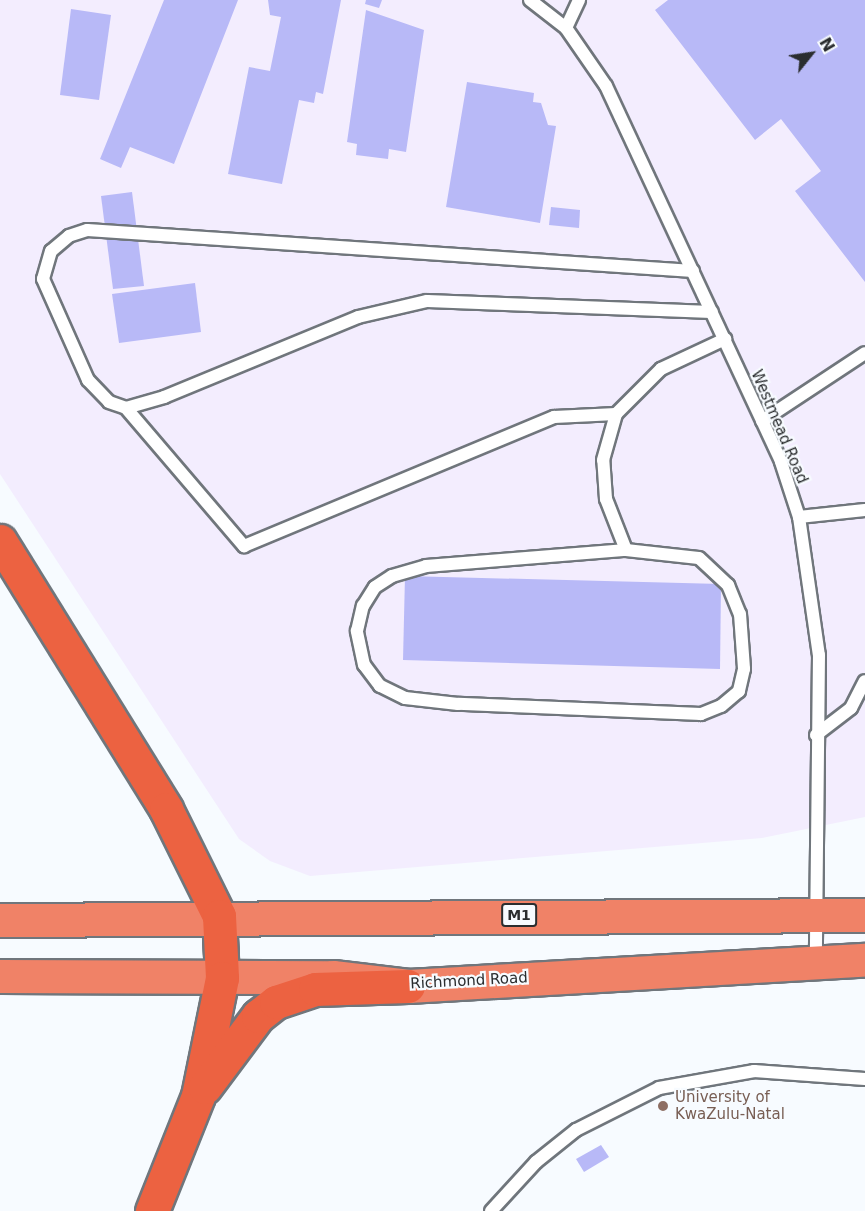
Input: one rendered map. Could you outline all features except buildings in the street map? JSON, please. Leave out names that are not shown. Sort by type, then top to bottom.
[{"type":"highway","points":[[0,541],[166,809],[219,916],[222,978],[198,1096],[153,1211]]},
{"type":"highway","name":"M1","points":[[0,920],[219,916],[865,915]]},
{"type":"highway","name":"Richmond Road","points":[[0,976],[333,977],[408,986],[816,959],[865,960]]},
{"type":"highway","points":[[198,1096],[258,1016],[276,1002],[315,989],[408,986]]},
{"type":"lane","name":"Westmead Road","points":[[531,0],[566,28],[606,86],[762,421],[799,517],[819,655],[816,735],[818,914],[816,959]]},
{"type":"lane","points":[[566,28],[579,0]]},
{"type":"lane","points":[[616,414],[554,417],[244,546],[126,408],[109,402],[88,380],[43,279],[51,251],[79,232],[693,271]]},
{"type":"lane","points":[[126,408],[164,397],[358,317],[428,301],[712,312]]},
{"type":"lane","points":[[626,550],[605,489],[603,460],[616,414],[661,369],[725,339]]},
{"type":"lane","points":[[762,421],[865,353]]},
{"type":"lane","points":[[799,517],[865,510]]},
{"type":"lane","points":[[626,550],[699,558],[728,585],[740,614],[744,669],[739,691],[721,706],[701,714],[458,704],[405,698],[380,686],[364,665],[357,631],[363,606],[375,587],[392,576],[426,566],[626,550]]},
{"type":"lane","points":[[816,735],[851,708],[865,681]]},
{"type":"lane","points":[[491,1211],[536,1162],[576,1130],[659,1088],[754,1071],[865,1079]]},
{"type":"shaded area","points":[[0,0],[865,0],[865,817],[762,838],[310,876],[270,861],[239,839],[0,474]]},
{"type":"place","name":"University of KwaZulu-Natal","points":[[663,1106]]}]
